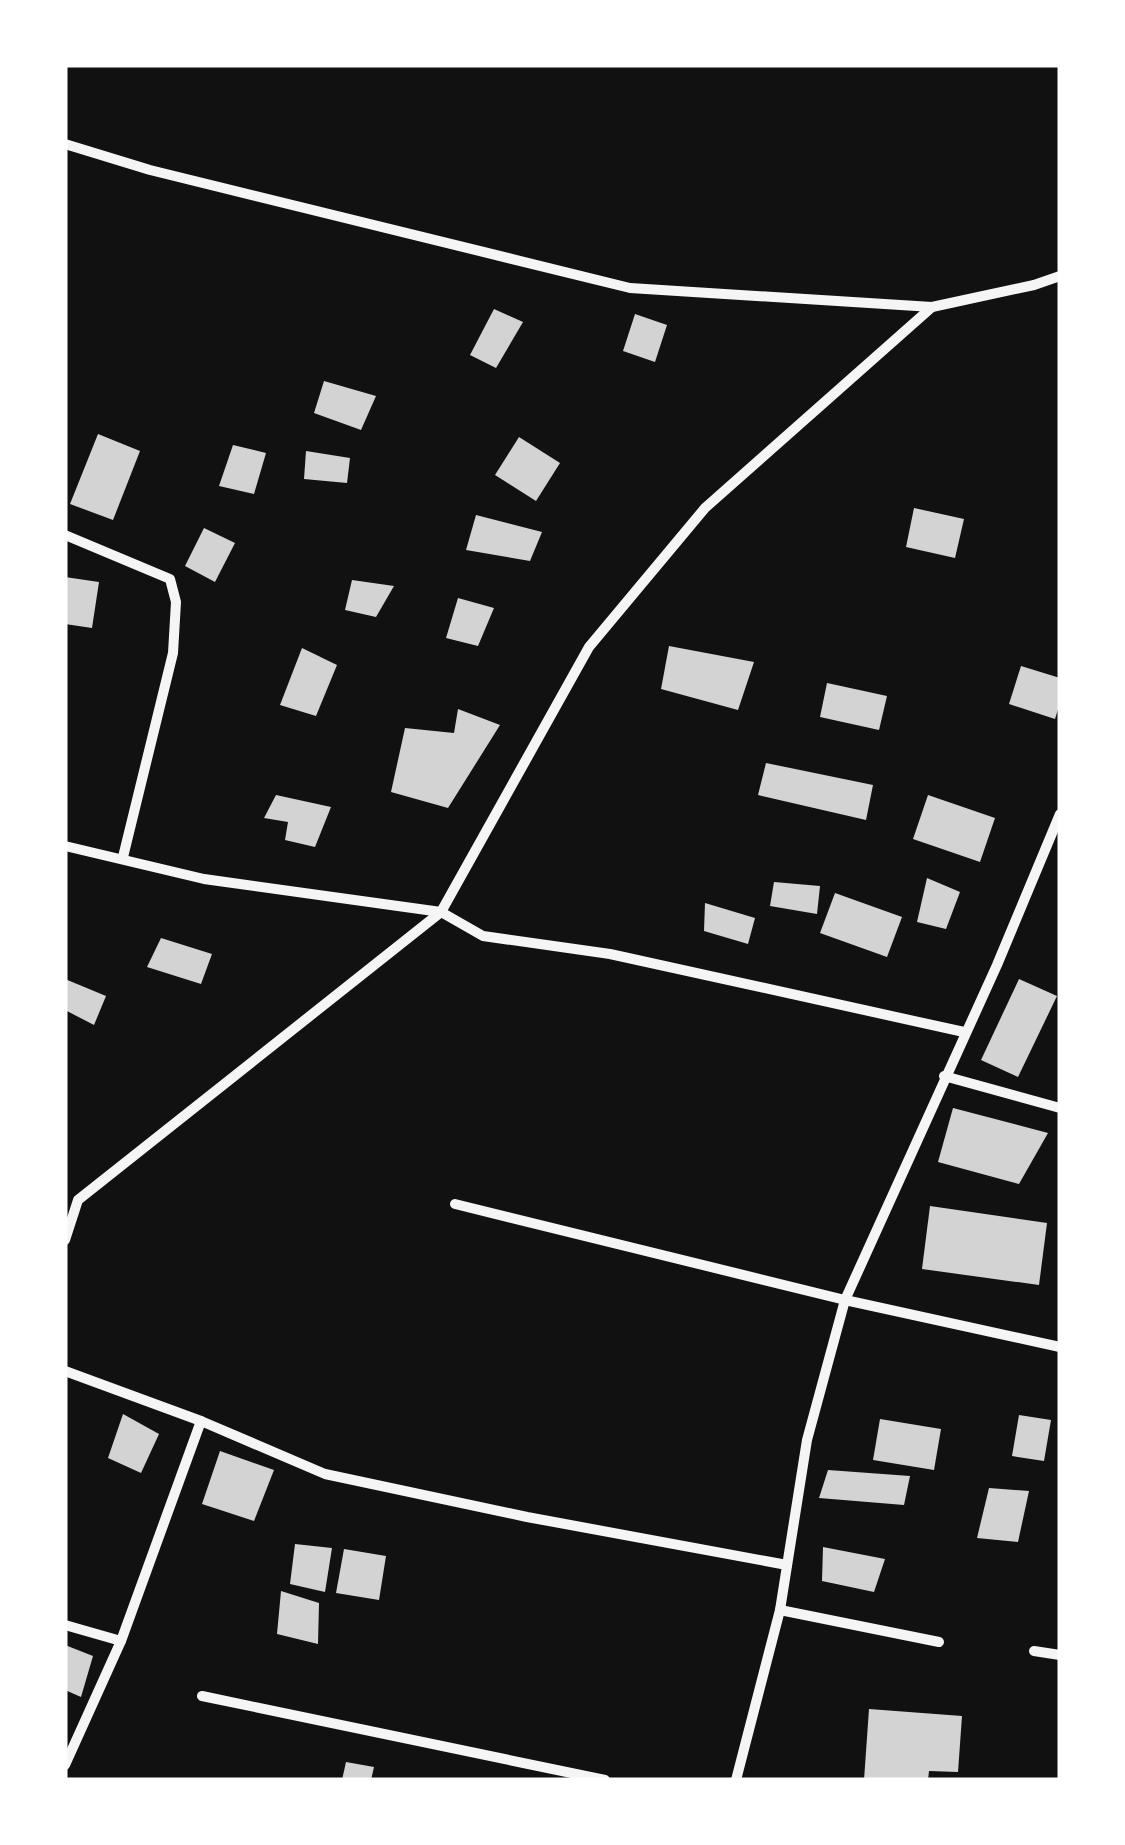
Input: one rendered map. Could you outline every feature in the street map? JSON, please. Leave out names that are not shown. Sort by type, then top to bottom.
[{"type":"street","points":[[65,144],[150,170],[630,288],[932,307],[1060,276]]},
{"type":"street","points":[[65,1240],[78,1200],[441,912],[589,647],[704,508],[932,307]]},
{"type":"street","points":[[65,534],[170,579],[176,602],[173,653],[122,857]]},
{"type":"street","points":[[736,1780],[780,1610],[806,1440],[845,1300],[1060,814]]},
{"type":"street","points":[[65,846],[204,880],[441,912],[484,936],[610,954],[964,1032]]},
{"type":"street","points":[[944,1076],[1060,1108]]},
{"type":"street","points":[[454,1204],[845,1300],[1060,1347]]},
{"type":"street","points":[[65,1372],[202,1421],[324,1474],[786,1565]]},
{"type":"street","points":[[65,1765],[121,1641],[202,1421]]},
{"type":"street","points":[[780,1610],[939,1642]]},
{"type":"street","points":[[65,1625],[121,1641]]},
{"type":"street","points":[[1034,1651],[1060,1655]]},
{"type":"street","points":[[202,1696],[606,1780]]},
{"type":"building","points":[[494,309],[523,322],[496,368],[470,355]]},
{"type":"building","points":[[635,314],[667,325],[655,362],[623,351]]},
{"type":"building","points":[[324,381],[376,396],[361,430],[314,413]]},
{"type":"building","points":[[98,434],[140,451],[113,520],[70,504]]},
{"type":"building","points":[[519,437],[560,463],[536,501],[495,475]]},
{"type":"building","points":[[233,445],[266,453],[254,494],[219,486]]},
{"type":"building","points":[[306,451],[350,458],[347,483],[304,479]]},
{"type":"building","points":[[914,508],[964,519],[955,558],[906,547]]},
{"type":"building","points":[[476,515],[542,532],[530,561],[466,550]]},
{"type":"building","points":[[204,528],[235,543],[215,582],[185,566]]},
{"type":"building","points":[[65,577],[99,582],[92,628],[65,624]]},
{"type":"building","points":[[352,580],[394,586],[376,617],[345,610]]},
{"type":"building","points":[[458,598],[494,608],[478,646],[446,638]]},
{"type":"building","points":[[669,646],[754,662],[738,710],[661,689]]},
{"type":"building","points":[[302,648],[337,665],[316,716],[280,705]]},
{"type":"building","points":[[1021,666],[1060,678],[1060,703],[1055,719],[1009,704]]},
{"type":"building","points":[[827,683],[887,696],[879,730],[820,717]]},
{"type":"building","points":[[458,709],[500,725],[448,808],[391,792],[405,728],[454,733]]},
{"type":"building","points":[[766,763],[873,785],[866,820],[758,795]]},
{"type":"building","points":[[276,795],[331,807],[315,847],[285,840],[288,822],[264,818]]},
{"type":"building","points":[[928,795],[995,818],[980,862],[913,839]]},
{"type":"building","points":[[927,878],[960,892],[946,929],[917,922]]},
{"type":"building","points":[[774,882],[820,886],[817,914],[770,906]]},
{"type":"building","points":[[835,893],[902,917],[887,957],[820,933]]},
{"type":"building","points":[[705,903],[755,918],[748,944],[704,931]]},
{"type":"building","points":[[161,938],[212,954],[201,984],[147,967]]},
{"type":"building","points":[[65,979],[106,996],[94,1025],[65,1010]]},
{"type":"building","points":[[1019,979],[1057,996],[1018,1077],[981,1060]]},
{"type":"building","points":[[953,1108],[1048,1133],[1019,1184],[938,1162]]},
{"type":"building","points":[[930,1206],[1047,1223],[1039,1285],[922,1269]]},
{"type":"building","points":[[123,1414],[159,1434],[141,1473],[108,1458]]},
{"type":"building","points":[[1019,1415],[1051,1420],[1044,1461],[1012,1456]]},
{"type":"building","points":[[880,1419],[941,1429],[934,1470],[873,1460]]},
{"type":"building","points":[[220,1451],[274,1470],[254,1521],[202,1504]]},
{"type":"building","points":[[828,1470],[910,1476],[904,1505],[819,1498]]},
{"type":"building","points":[[989,1488],[1029,1491],[1018,1542],[977,1538]]},
{"type":"building","points":[[295,1544],[332,1548],[325,1592],[290,1584]]},
{"type":"building","points":[[823,1547],[885,1559],[874,1592],[822,1581]]},
{"type":"building","points":[[344,1549],[386,1556],[379,1600],[336,1593]]},
{"type":"building","points":[[281,1591],[319,1603],[318,1644],[277,1634]]},
{"type":"building","points":[[65,1645],[93,1656],[81,1697],[65,1690]]},
{"type":"building","points":[[869,1709],[962,1716],[958,1772],[929,1771],[928,1780],[864,1780]]},
{"type":"building","points":[[346,1762],[374,1767],[371,1780],[342,1780]]}]
